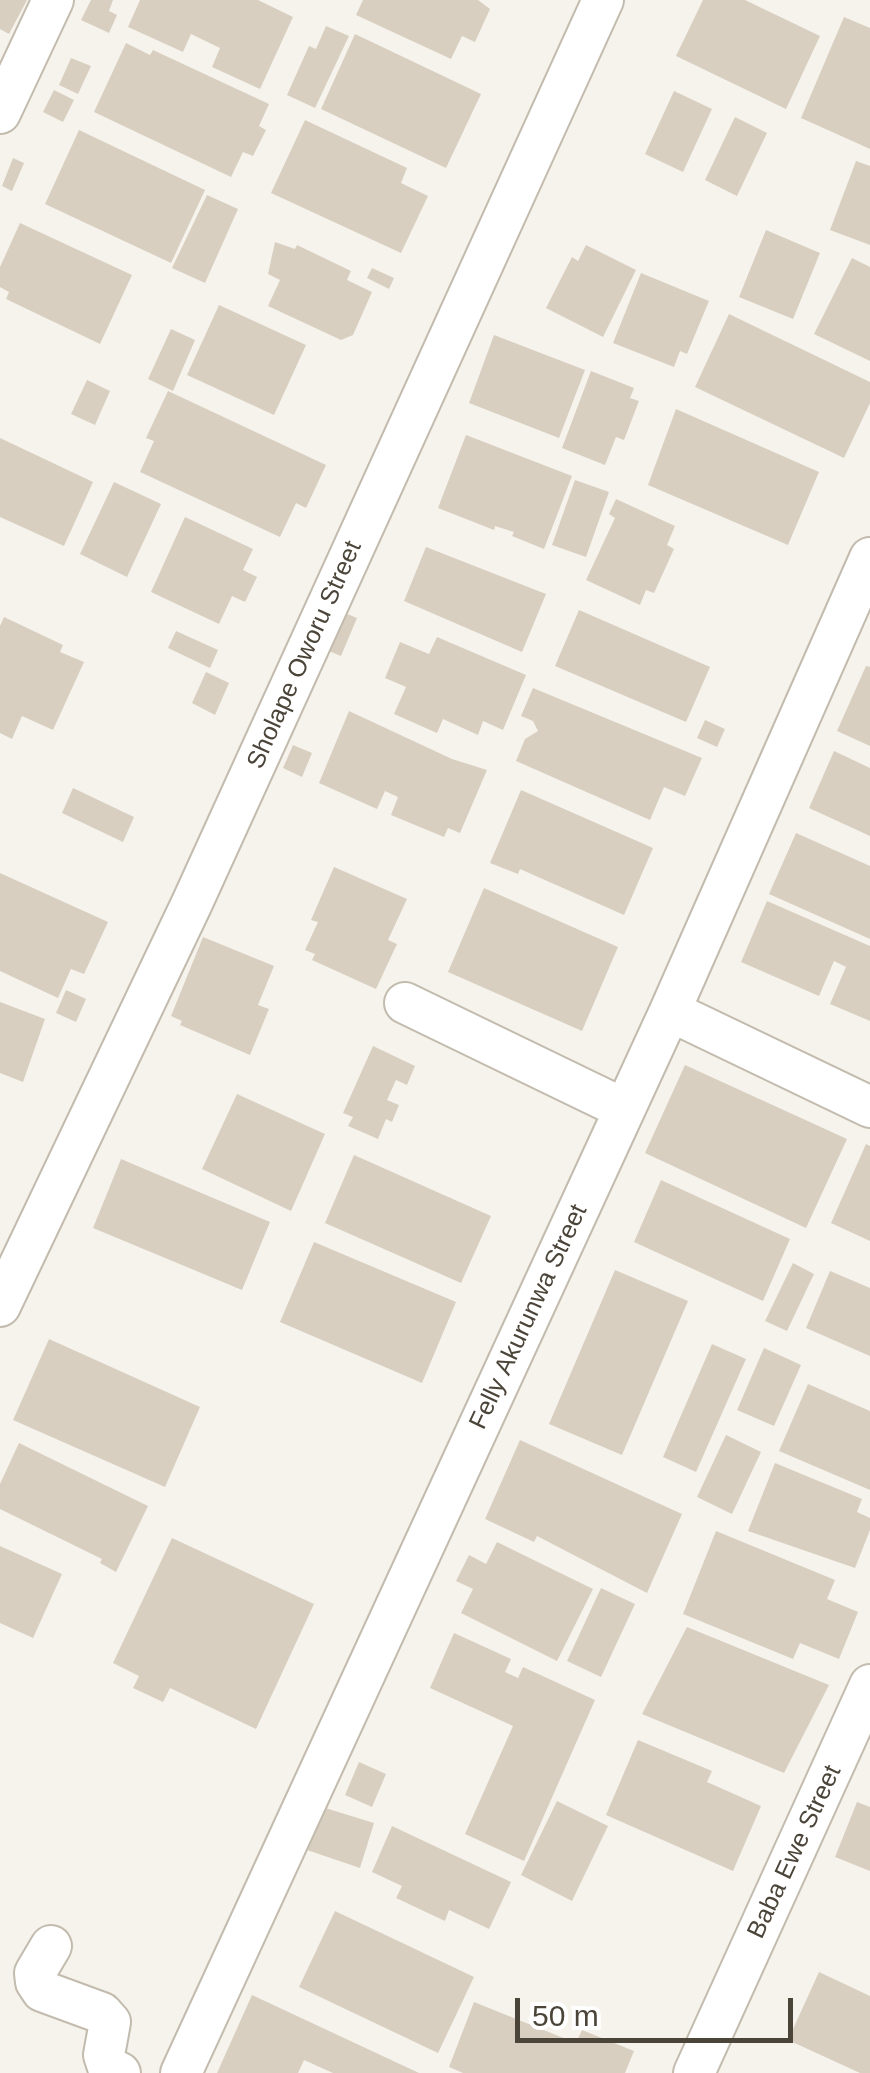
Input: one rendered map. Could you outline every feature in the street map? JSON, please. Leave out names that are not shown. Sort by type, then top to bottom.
[{"type":"street","points":[[0,113],[54,0]]},
{"type":"street","name":"Sholape Oworu Street","points":[[0,1306],[192,903],[603,0]]},
{"type":"street","name":"Felly Akurunwa Street","points":[[181,2073],[670,1010],[870,558]]},
{"type":"street","points":[[405,1003],[624,1109]]},
{"type":"street","points":[[670,1010],[870,1107]]},
{"type":"street","name":"Baba Ewe Street","points":[[694,2073],[870,1685]]},
{"type":"street","points":[[51,1946],[35,1973],[36,1982],[42,1990],[102,2013],[110,2022],[104,2056],[108,2067],[120,2073]]},
{"type":"building","points":[[0,0],[27,0],[9,34],[0,29]]},
{"type":"building","points":[[91,0],[113,0],[109,11],[117,15],[109,33],[81,20]]},
{"type":"building","points":[[140,0],[258,0],[293,17],[260,89],[212,67],[220,48],[191,34],[183,52],[128,27]]},
{"type":"building","points":[[363,0],[478,0],[490,9],[475,42],[462,36],[451,59],[356,15]]},
{"type":"building","points":[[703,0],[745,0],[820,36],[786,109],[676,56]]},
{"type":"building","points":[[844,17],[870,28],[870,149],[801,118]]},
{"type":"building","points":[[326,26],[349,36],[315,108],[287,95],[309,46],[316,49]]},
{"type":"building","points":[[355,34],[481,94],[446,168],[321,109]]},
{"type":"building","points":[[126,43],[150,55],[153,50],[269,104],[259,126],[266,130],[253,156],[243,152],[231,177],[94,112]]},
{"type":"building","points":[[71,58],[91,66],[78,94],[59,85]]},
{"type":"building","points":[[54,90],[74,100],[63,122],[43,112]]},
{"type":"building","points":[[674,91],[712,109],[683,172],[645,154]]},
{"type":"building","points":[[735,117],[767,133],[737,196],[705,180]]},
{"type":"building","points":[[305,120],[407,168],[401,183],[428,196],[401,253],[271,193]]},
{"type":"building","points":[[79,130],[205,190],[171,263],[45,204]]},
{"type":"building","points":[[13,158],[24,163],[12,191],[2,186]]},
{"type":"building","points":[[856,161],[870,166],[870,245],[830,230]]},
{"type":"building","points":[[207,195],[238,209],[205,283],[172,268]]},
{"type":"building","points":[[20,223],[132,275],[100,344],[6,299],[9,292],[0,287],[0,267]]},
{"type":"building","points":[[766,230],[820,253],[793,319],[739,297]]},
{"type":"building","points":[[275,242],[295,249],[297,245],[351,271],[347,280],[372,292],[353,335],[341,340],[268,306],[280,280],[268,274]]},
{"type":"building","points":[[586,245],[636,270],[603,337],[546,308],[572,257],[578,261]]},
{"type":"building","points":[[852,258],[870,267],[870,361],[814,334]]},
{"type":"building","points":[[372,268],[394,278],[389,289],[367,278]]},
{"type":"building","points":[[641,273],[709,301],[687,354],[680,351],[674,367],[613,343]]},
{"type":"building","points":[[219,305],[306,345],[274,415],[187,375]]},
{"type":"building","points":[[729,314],[870,382],[870,403],[844,458],[695,387]]},
{"type":"building","points":[[171,329],[195,340],[173,391],[148,379]]},
{"type":"building","points":[[494,335],[585,370],[559,438],[469,403]]},
{"type":"building","points":[[591,371],[634,388],[630,398],[639,401],[624,440],[616,437],[605,465],[562,448]]},
{"type":"building","points":[[87,380],[110,391],[95,425],[71,414]]},
{"type":"building","points":[[168,391],[326,465],[306,508],[296,503],[280,537],[140,472],[154,441],[146,438]]},
{"type":"building","points":[[676,409],[819,472],[788,545],[648,485]]},
{"type":"building","points":[[466,435],[572,476],[544,549],[512,536],[514,532],[495,526],[494,530],[438,508]]},
{"type":"building","points":[[0,438],[93,482],[64,546],[0,517]]},
{"type":"building","points":[[575,480],[609,492],[586,557],[552,545]]},
{"type":"building","points":[[114,482],[161,504],[127,577],[80,554]]},
{"type":"building","points":[[616,499],[675,526],[667,545],[674,549],[654,593],[646,590],[640,605],[586,580],[615,518],[609,514]]},
{"type":"building","points":[[185,517],[253,549],[243,570],[257,577],[245,602],[232,596],[219,624],[151,592]]},
{"type":"building","points":[[426,547],[546,594],[522,652],[404,601]]},
{"type":"building","points":[[579,610],[710,667],[686,722],[555,666]]},
{"type":"building","points":[[340,611],[357,618],[341,656],[324,649]]},
{"type":"building","points":[[4,617],[63,645],[60,652],[84,662],[53,730],[22,716],[12,739],[0,733],[0,626]]},
{"type":"building","points":[[176,631],[218,650],[210,668],[168,648]]},
{"type":"building","points":[[437,637],[526,675],[503,730],[483,721],[478,735],[443,719],[437,733],[394,714],[406,687],[385,678],[400,642],[429,654]]},
{"type":"building","points":[[866,666],[870,667],[870,746],[837,731]]},
{"type":"building","points":[[206,672],[229,683],[215,715],[192,703]]},
{"type":"building","points":[[533,688],[702,758],[685,796],[664,787],[650,820],[516,761],[525,739],[538,731],[533,721],[521,716]]},
{"type":"building","points":[[349,711],[452,759],[487,770],[460,833],[448,828],[444,837],[391,815],[398,797],[385,791],[377,809],[319,783]]},
{"type":"building","points":[[705,720],[725,729],[717,747],[697,738]]},
{"type":"building","points":[[293,745],[312,753],[302,777],[283,768]]},
{"type":"building","points":[[834,751],[870,768],[870,836],[809,808]]},
{"type":"building","points":[[73,788],[134,817],[123,842],[62,813]]},
{"type":"building","points":[[521,790],[653,848],[624,915],[520,869],[518,874],[490,863]]},
{"type":"building","points":[[796,833],[870,866],[870,939],[769,894]]},
{"type":"building","points":[[334,867],[407,899],[388,940],[397,944],[376,989],[312,960],[315,954],[305,950],[318,922],[311,920]]},
{"type":"building","points":[[0,873],[108,922],[84,974],[71,969],[58,998],[0,971]]},
{"type":"building","points":[[484,888],[618,947],[582,1031],[448,972]]},
{"type":"building","points":[[767,901],[870,946],[870,1021],[830,1004],[846,967],[834,961],[819,996],[741,962]]},
{"type":"building","points":[[203,937],[274,966],[258,1005],[269,1009],[250,1055],[180,1025],[182,1021],[171,1016]]},
{"type":"building","points":[[66,990],[86,999],[76,1022],[56,1013]]},
{"type":"building","points":[[0,1002],[45,1019],[23,1082],[0,1073]]},
{"type":"building","points":[[373,1046],[415,1066],[407,1085],[396,1080],[387,1100],[399,1105],[392,1122],[386,1119],[378,1139],[348,1126],[353,1117],[343,1113]]},
{"type":"building","points":[[685,1065],[847,1139],[806,1228],[645,1153]]},
{"type":"building","points":[[237,1094],[325,1134],[291,1211],[202,1169]]},
{"type":"building","points":[[866,1144],[870,1146],[870,1241],[831,1223]]},
{"type":"building","points":[[354,1155],[491,1216],[461,1283],[325,1223]]},
{"type":"building","points":[[121,1159],[270,1222],[242,1290],[93,1228]]},
{"type":"building","points":[[661,1180],[790,1239],[763,1301],[634,1242]]},
{"type":"building","points":[[314,1242],[456,1302],[422,1383],[280,1322]]},
{"type":"building","points":[[793,1263],[814,1274],[787,1331],[765,1321]]},
{"type":"building","points":[[615,1270],[688,1301],[622,1455],[549,1424]]},
{"type":"building","points":[[830,1271],[870,1288],[870,1356],[806,1328]]},
{"type":"building","points":[[49,1339],[200,1407],[165,1487],[13,1420]]},
{"type":"building","points":[[712,1344],[746,1359],[696,1472],[663,1457]]},
{"type":"building","points":[[764,1348],[801,1365],[774,1426],[737,1410]]},
{"type":"building","points":[[808,1384],[870,1411],[870,1490],[779,1451]]},
{"type":"building","points":[[726,1435],[761,1452],[732,1514],[697,1497]]},
{"type":"building","points":[[520,1440],[682,1514],[647,1593],[537,1536],[534,1542],[485,1519]]},
{"type":"building","points":[[19,1443],[148,1506],[116,1572],[100,1563],[102,1559],[0,1509],[0,1484]]},
{"type":"building","points":[[775,1463],[862,1499],[857,1512],[870,1518],[870,1530],[855,1568],[748,1531]]},
{"type":"building","points":[[716,1531],[835,1580],[827,1599],[858,1612],[839,1659],[800,1643],[793,1659],[683,1614]]},
{"type":"building","points":[[172,1538],[314,1604],[256,1729],[170,1688],[163,1702],[133,1688],[139,1676],[113,1663]]},
{"type":"building","points":[[497,1542],[593,1589],[557,1661],[461,1613],[473,1589],[456,1581],[469,1555],[486,1564]]},
{"type":"building","points":[[0,1546],[62,1574],[33,1638],[0,1623]]},
{"type":"building","points":[[601,1588],[635,1604],[601,1677],[567,1661]]},
{"type":"building","points":[[687,1627],[829,1685],[784,1773],[642,1714]]},
{"type":"building","points":[[454,1633],[511,1659],[505,1672],[518,1678],[523,1667],[595,1700],[524,1861],[465,1834],[513,1726],[430,1688]]},
{"type":"building","points":[[638,1740],[712,1771],[707,1782],[761,1806],[733,1871],[606,1815]]},
{"type":"building","points":[[359,1762],[386,1774],[372,1807],[345,1795]]},
{"type":"building","points":[[557,1801],[608,1826],[572,1901],[521,1875]]},
{"type":"building","points":[[857,1802],[870,1807],[870,1871],[835,1857]]},
{"type":"building","points":[[322,1807],[374,1823],[360,1868],[307,1850]]},
{"type":"building","points":[[392,1826],[511,1882],[489,1929],[449,1910],[445,1921],[396,1898],[402,1886],[372,1872]]},
{"type":"building","points":[[335,1911],[474,1977],[438,2053],[299,1987]]},
{"type":"building","points":[[819,1972],[870,1996],[870,2073],[860,2073],[788,2040]]},
{"type":"building","points":[[252,1995],[419,2073],[333,2073],[304,2060],[298,2073],[217,2073]]},
{"type":"building","points":[[474,2002],[576,2043],[582,2030],[634,2051],[625,2073],[463,2073],[449,2067]]}]
